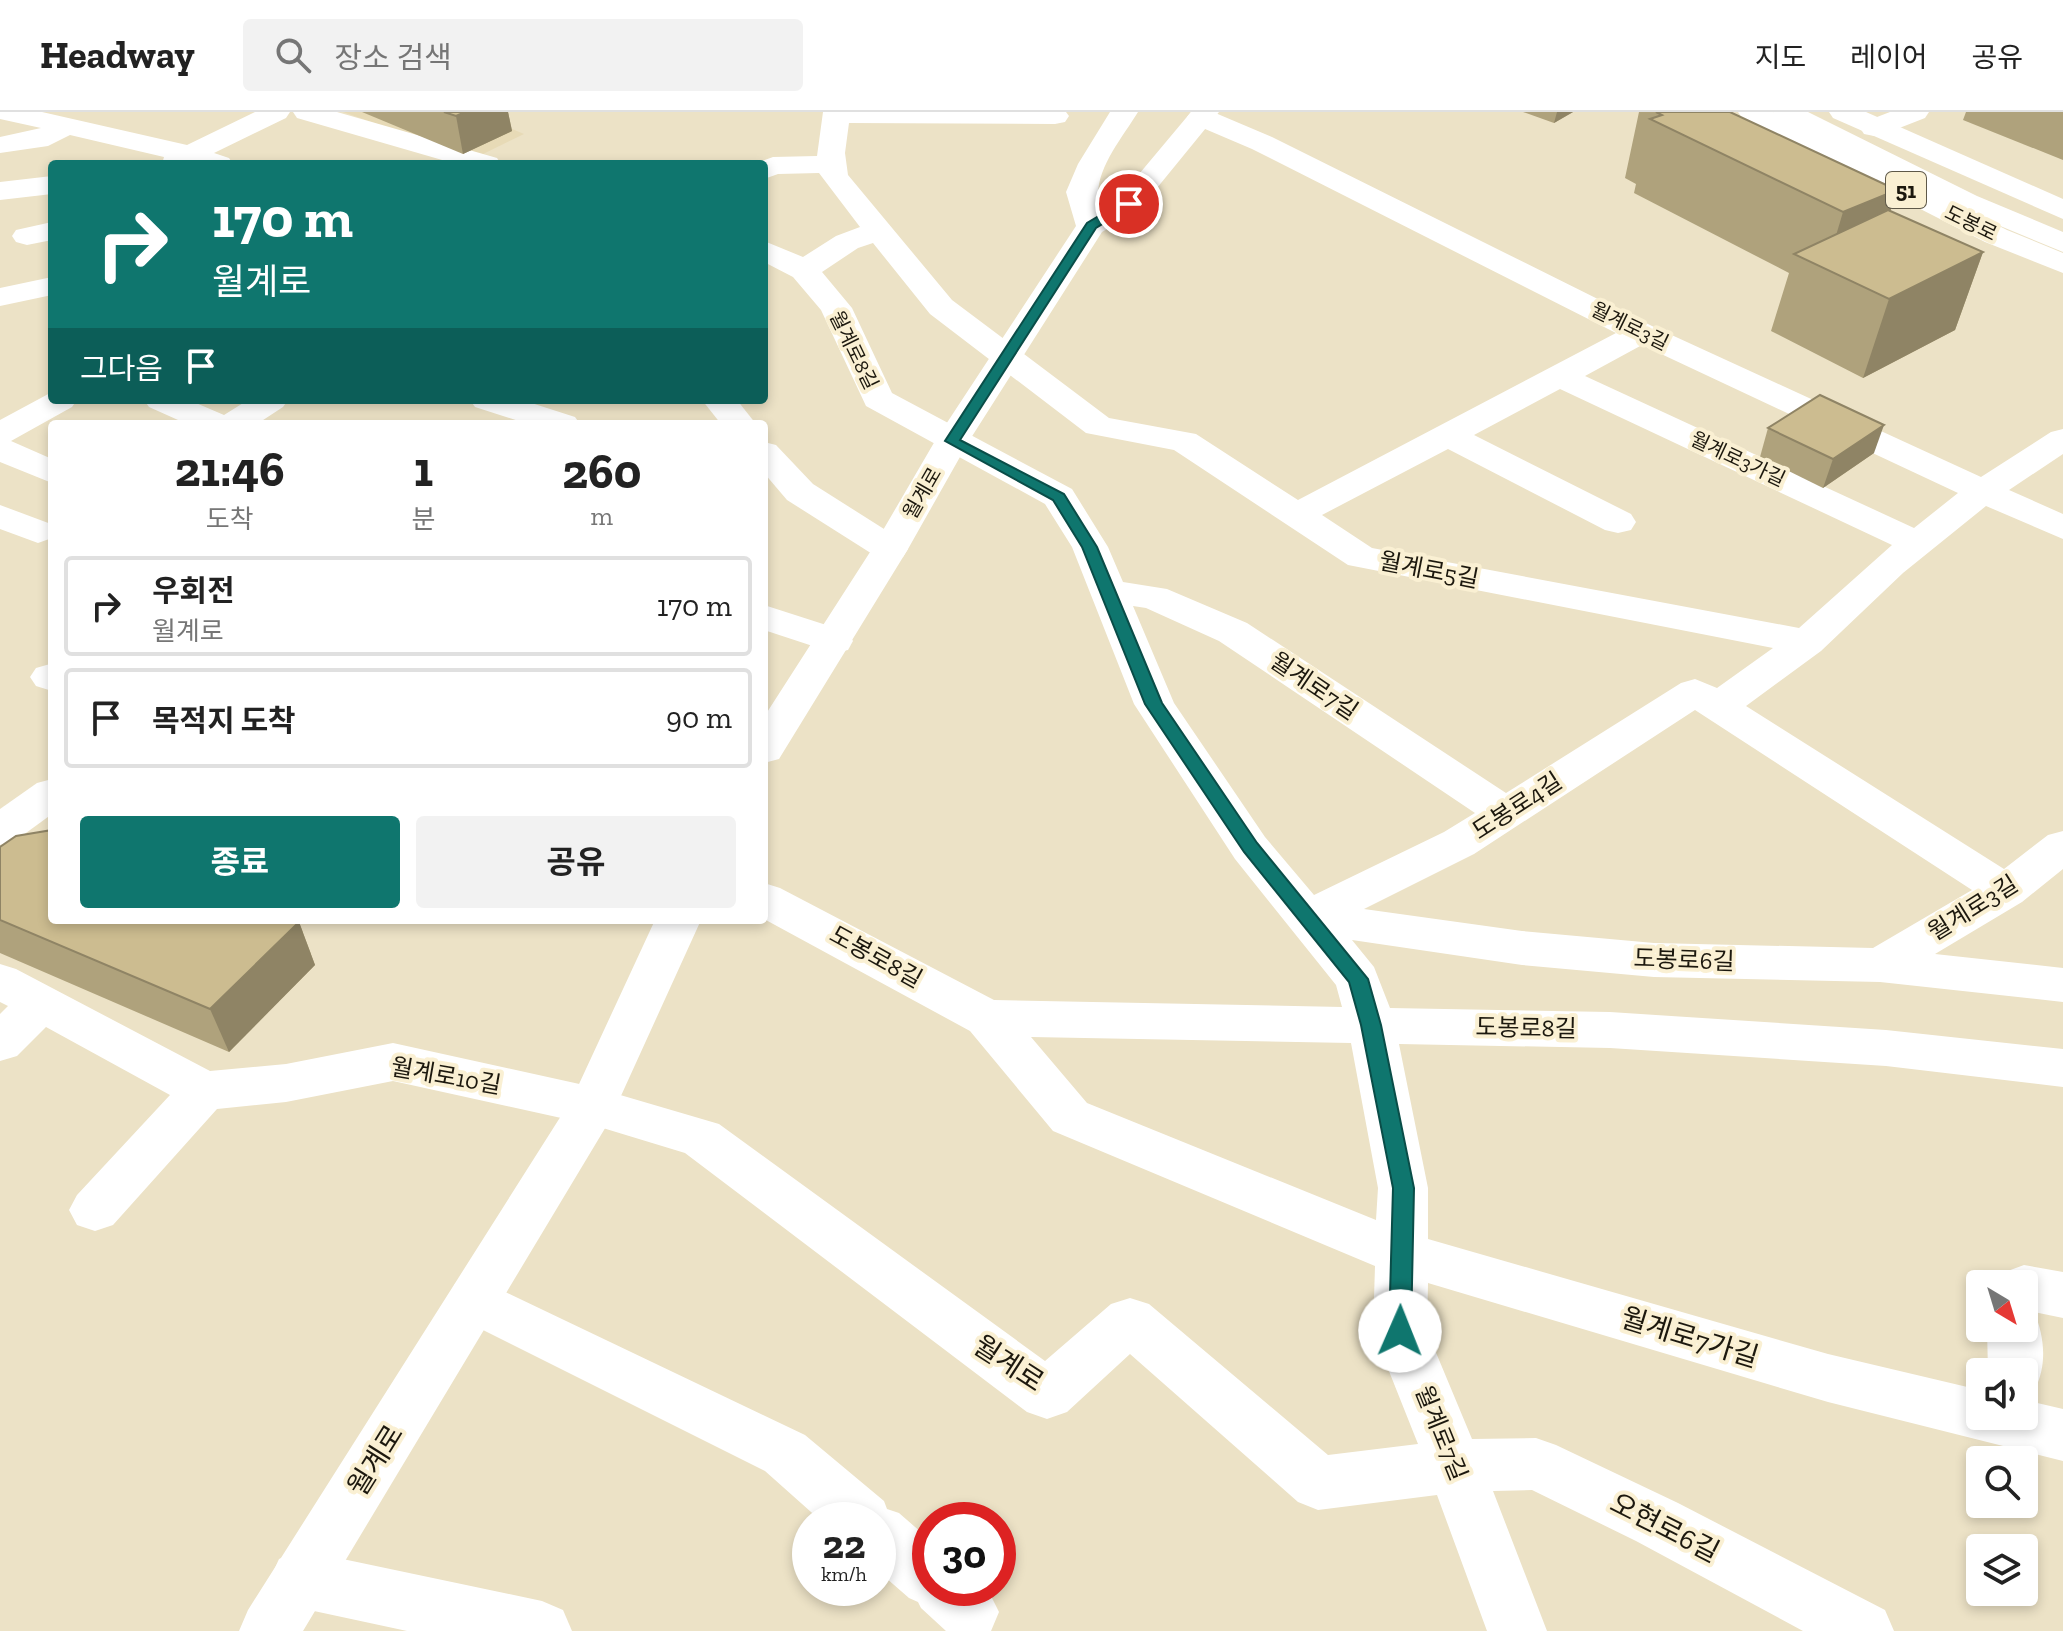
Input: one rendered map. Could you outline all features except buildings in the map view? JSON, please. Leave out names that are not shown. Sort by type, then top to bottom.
[{"type":"street","points":[[6,112],[190,160]]},
{"type":"street","points":[[196,160],[276,112]]},
{"type":"street","points":[[307,112],[473,160]]},
{"type":"street","points":[[1091,226],[1081,192],[1092,164],[1124,112]]},
{"type":"street","name":"도봉로","points":[[1752,112],[1996,236],[2063,264]]},
{"type":"street","points":[[1787,112],[1967,202],[2063,243]]},
{"type":"street","points":[[1808,112],[1991,201],[2063,232]]},
{"type":"street","name":"도봉로","points":[[1843,112],[2063,210]]},
{"type":"street","points":[[1874,128],[1915,112]]},
{"type":"street","points":[[768,168],[832,164],[837,114],[1055,116]]},
{"type":"street","name":"월계로","points":[[768,743],[834,641],[952,441],[1091,226],[1129,204],[1203,115]]},
{"type":"street","name":"월계로3길","points":[[1203,115],[1641,333],[2063,528]]},
{"type":"street","points":[[0,145],[38,140],[68,126]]},
{"type":"street","name":"월계로5길","points":[[832,164],[834,176],[941,307],[1098,426],[1184,441],[1361,557],[1807,642]]},
{"type":"street","points":[[0,191],[48,185]]},
{"type":"street","points":[[804,270],[847,242],[878,231]]},
{"type":"street","name":"월계로8길","points":[[768,252],[804,270],[836,308],[878,399],[952,441]]},
{"type":"street","points":[[0,297],[48,287]]},
{"type":"street","points":[[1296,515],[1641,333]]},
{"type":"street","name":"월계로3가길","points":[[1558,376],[1918,543]]},
{"type":"street","points":[[0,434],[53,404]]},
{"type":"street","points":[[170,404],[207,420]]},
{"type":"street","points":[[240,420],[265,404]]},
{"type":"street","points":[[500,404],[550,420]]},
{"type":"street","points":[[722,404],[736,420]]},
{"type":"street","points":[[1448,435],[1618,522]]},
{"type":"street","points":[[1718,707],[1807,642],[1918,543],[1983,491],[2063,439]]},
{"type":"street","name":"월계로7길","points":[[952,441],[1059,497],[1090,547],[1154,704],[1250,848],[1358,979],[1371,1025],[1403,1188],[1400,1331],[1517,1631]]},
{"type":"street","points":[[0,449],[48,470]]},
{"type":"street","points":[[768,456],[800,492],[890,549]]},
{"type":"street","points":[[768,484],[800,492]]},
{"type":"street","points":[[0,516],[38,532]]},
{"type":"street","name":"월계로7길","points":[[1107,591],[1154,597],[1233,632],[1506,813]]},
{"type":"street","points":[[768,618],[834,641]]},
{"type":"street","name":"도봉로4길","points":[[1308,917],[1459,843],[1695,692],[2006,891]]},
{"type":"street","points":[[0,830],[48,796]]},
{"type":"street","name":"월계로3길","points":[[1880,965],[2006,891],[2063,846]]},
{"type":"street","name":"도봉로8길","points":[[768,901],[987,1018],[1070,1117],[1402,1254]]},
{"type":"street","name":"도봉로6길","points":[[1308,917],[1522,948],[1639,959],[1880,965],[2063,985]]},
{"type":"street","name":"월계로","points":[[269,1631],[593,1106],[676,924]]},
{"type":"street","points":[[0,981],[204,1091],[95,1210]]},
{"type":"street","points":[[0,1043],[41,1003]]},
{"type":"street","name":"도봉로8길","points":[[987,1018],[1625,1031],[1886,1048],[2063,1068]]},
{"type":"street","name":"월계로10길","points":[[204,1091],[286,1083],[393,1062],[593,1106]]},
{"type":"street","name":"월계로","points":[[593,1106],[701,1138],[1047,1394],[1130,1321],[1318,1483],[1455,1466]]},
{"type":"street","name":"월계로7가길","points":[[1402,1254],[1505,1281],[1828,1378],[1966,1404]]},
{"type":"street","points":[[2038,1291],[2063,1295]]},
{"type":"street","points":[[474,1300],[785,1453],[842,1502]]},
{"type":"street","name":"오현로6길","points":[[1455,1466],[1536,1464],[1657,1522],[1864,1631]]},
{"type":"street","points":[[896,1549],[912,1563]]},
{"type":"street","points":[[300,1579],[542,1631]]},
{"type":"shaded area","points":[[343,112],[493,112],[484,117],[524,134],[475,158]]},
{"type":"route","points":[[1129,204],[1091,226],[952,441],[1059,497],[1090,547],[1154,704],[1250,848],[1358,979],[1371,1025],[1403,1188],[1400,1331]]}]
